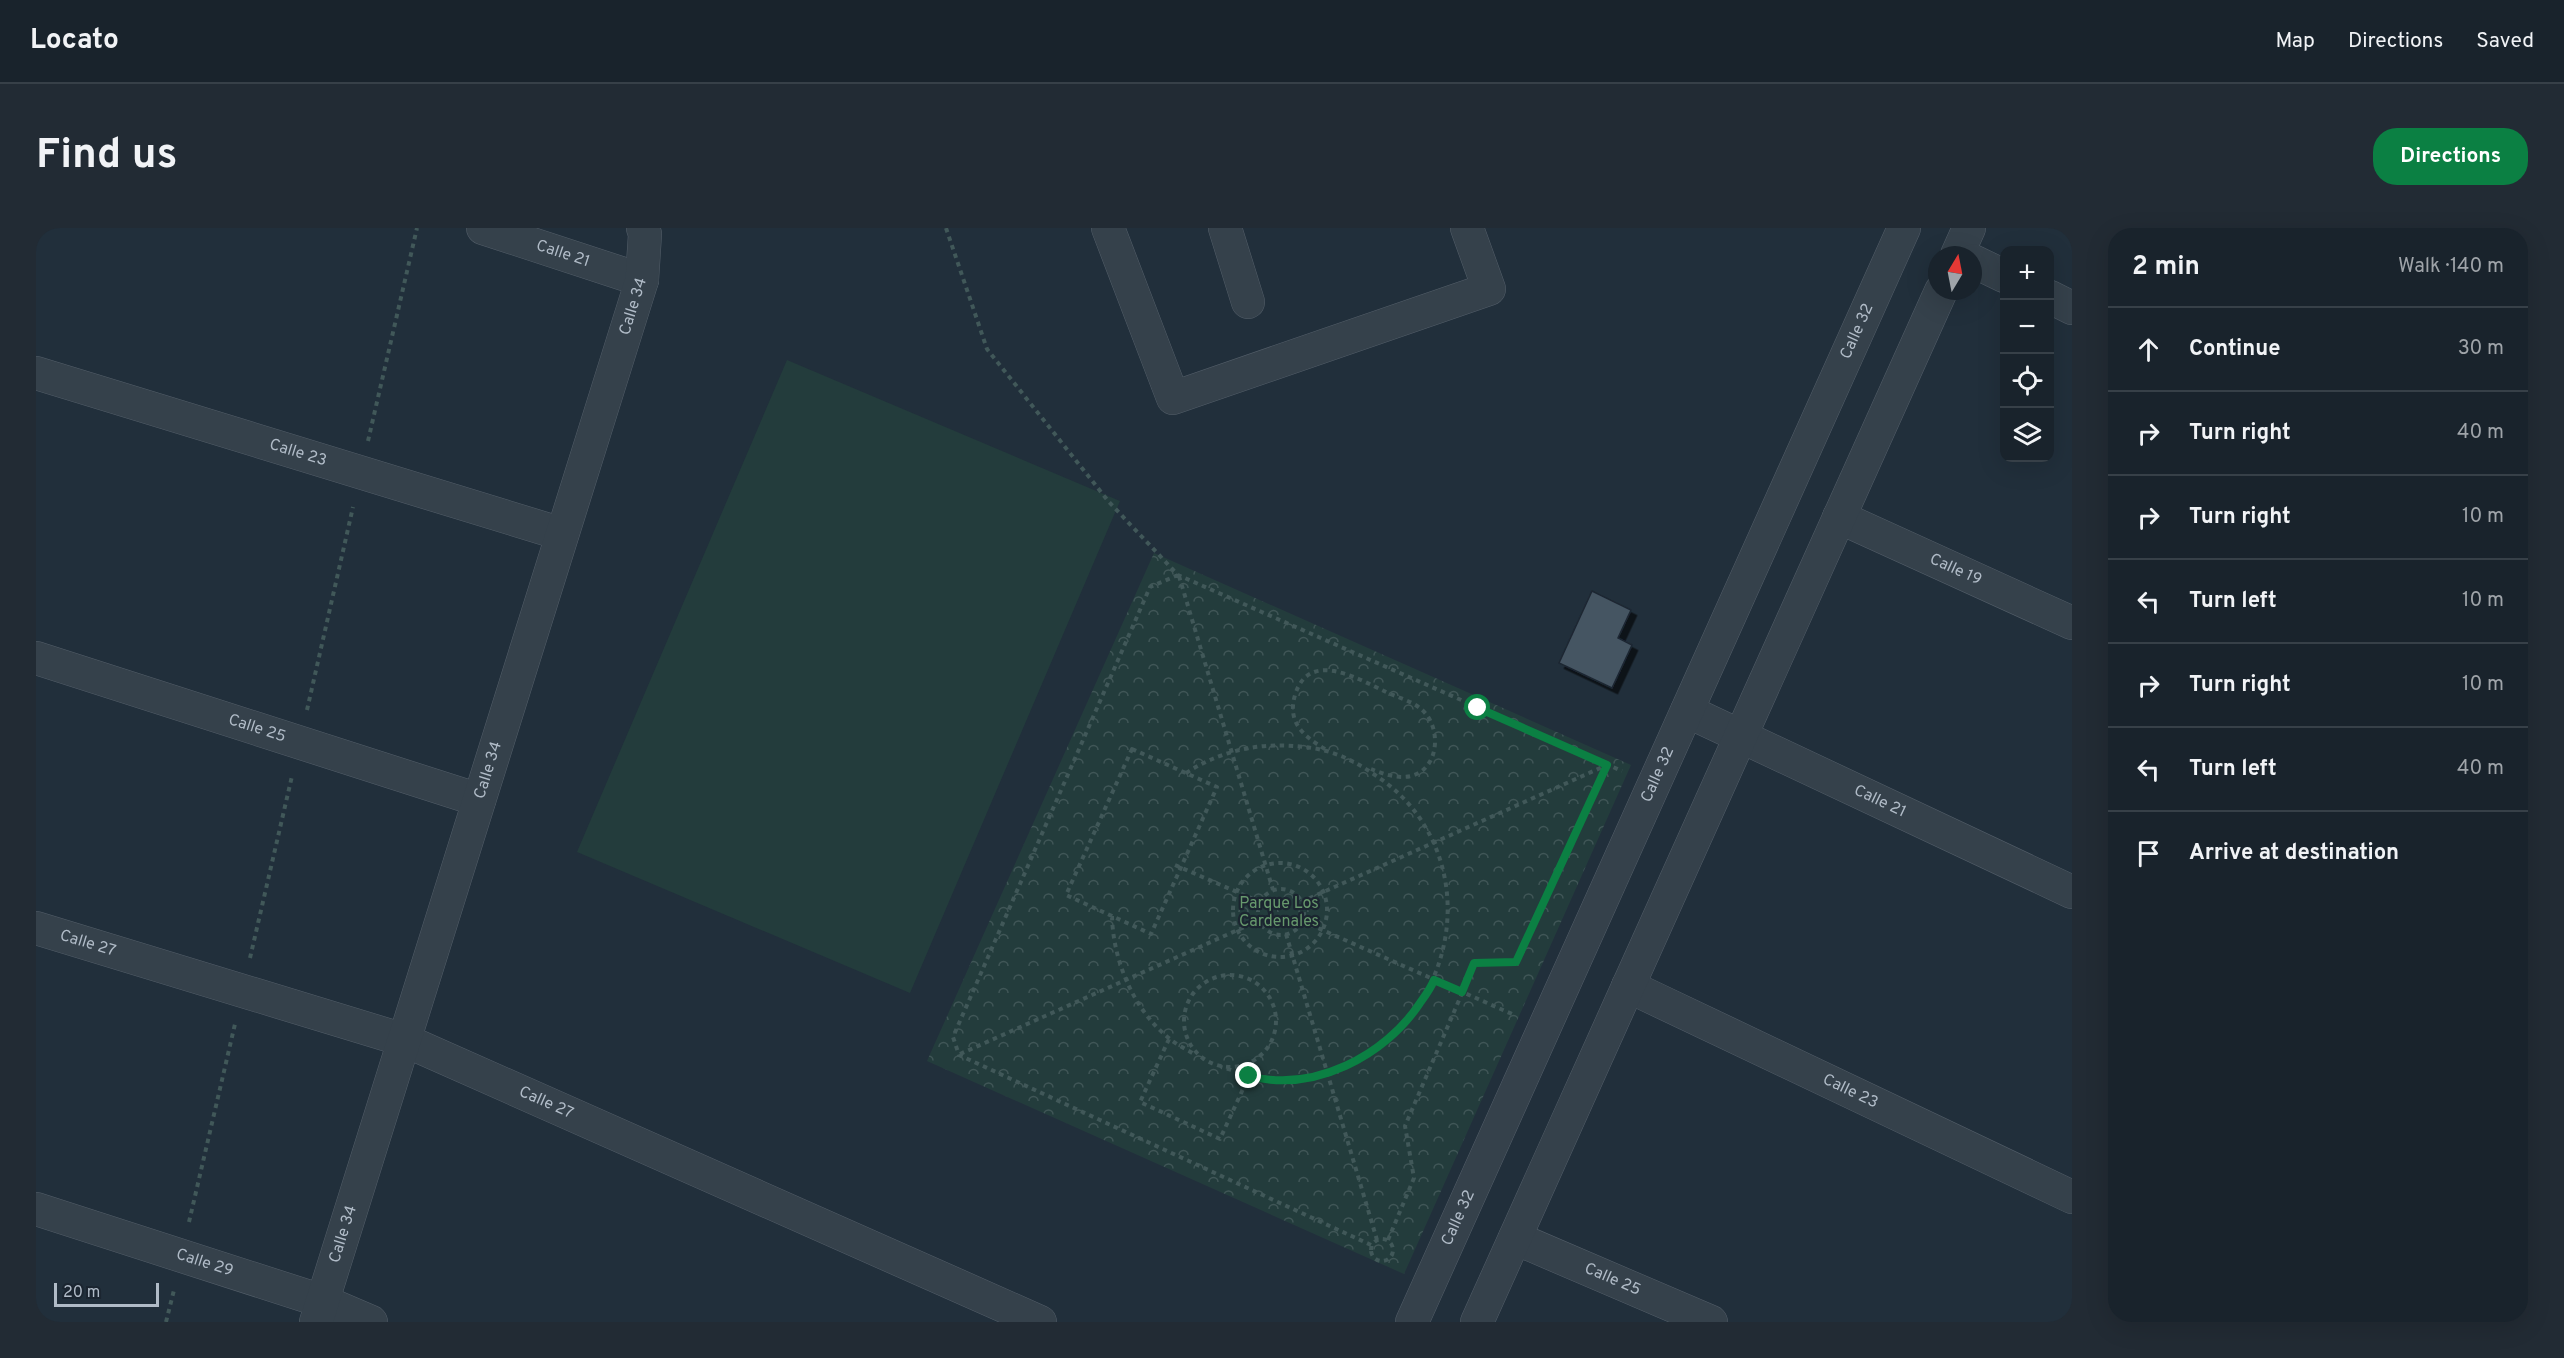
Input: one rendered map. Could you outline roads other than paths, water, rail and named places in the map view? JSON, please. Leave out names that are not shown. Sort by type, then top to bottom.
[{"type":"street","name":"Calle 21","points":[[483,228],[642,280]]},
{"type":"street","points":[[1108,228],[1173,398],[1489,289],[1467,228]]},
{"type":"street","points":[[1226,228],[1248,302]]},
{"type":"street","name":"Calle 32","points":[[1412,1322],[1905,228]]},
{"type":"street","name":"Calle 34","points":[[319,1311],[642,280],[650,230]]},
{"type":"street","points":[[1982,262],[2000,273]]},
{"type":"street","points":[[2054,299],[2072,308]]},
{"type":"street","points":[[1477,1322],[1937,300]]},
{"type":"street","name":"Calle 23","points":[[36,373],[562,534]]},
{"type":"street","name":"Calle 19","points":[[1839,517],[2072,623]]},
{"type":"street","name":"Calle 25","points":[[36,658],[479,800]]},
{"type":"street","name":"Calle 21","points":[[1687,711],[2072,892]]},
{"type":"street","name":"Calle 27","points":[[36,928],[404,1040],[1040,1322]]},
{"type":"street","name":"Calle 23","points":[[1628,987],[2072,1197]]},
{"type":"street","name":"Calle 29","points":[[36,1209],[319,1311],[371,1322]]},
{"type":"street","name":"Calle 25","points":[[1515,1238],[1711,1322]]},
{"type":"park label","name":"Parque Los Cardenales","points":[[1279,913]]}]
